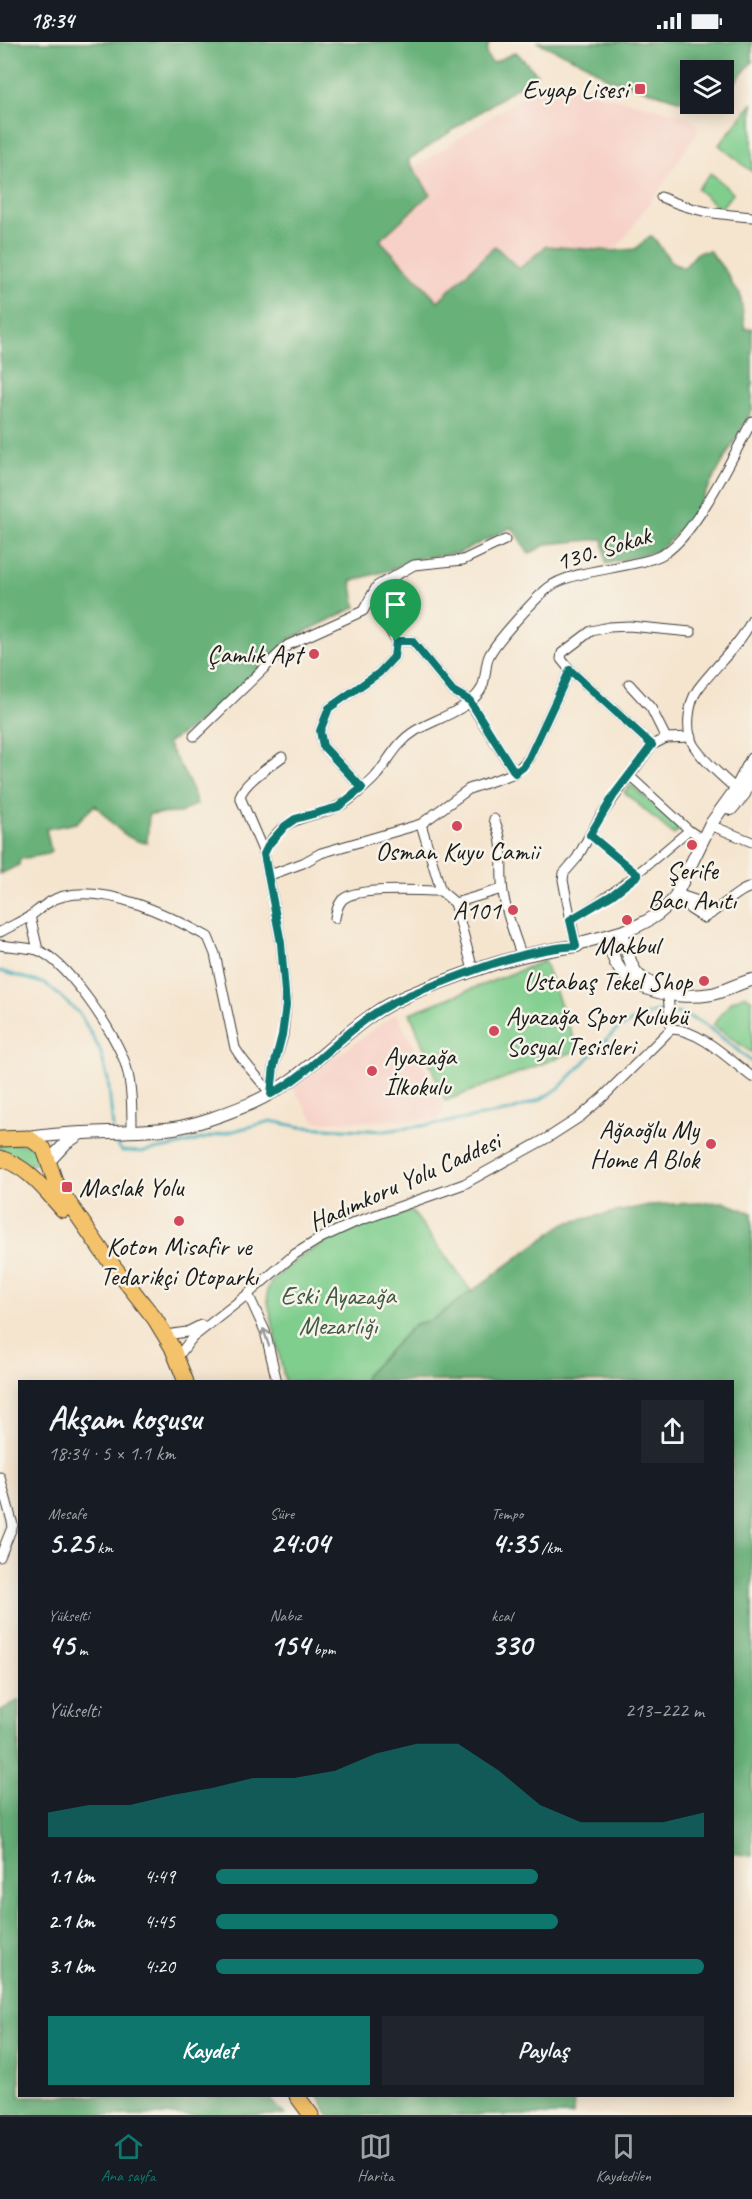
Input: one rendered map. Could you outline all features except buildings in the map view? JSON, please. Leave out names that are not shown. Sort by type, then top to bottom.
[{"type":"main road","points":[[0,1139],[29,1138],[44,1149],[56,1184],[104,1254],[166,1335],[175,1369]]},
{"type":"main road","points":[[0,1158],[33,1172],[46,1167],[49,1161]]},
{"type":"main road","points":[[24,1169],[49,1194],[81,1233],[104,1254]]},
{"type":"main road","points":[[144,1307],[175,1369]]},
{"type":"main road","points":[[298,2097],[311,2115]]},
{"type":"street","points":[[661,197],[689,209],[752,217]]},
{"type":"street","name":"130. Sokak","points":[[264,854],[269,844],[285,826],[295,819],[338,807],[375,777],[400,742],[414,731],[470,701],[480,693],[485,682],[488,658],[496,644],[547,589],[565,580],[651,559],[666,553],[691,527],[752,420]]},
{"type":"street","points":[[194,736],[288,645],[363,610],[377,586],[414,566],[463,560],[505,540]]},
{"type":"street","points":[[362,788],[323,746],[320,731],[329,708],[379,673],[394,657],[396,641],[371,597]]},
{"type":"street","points":[[740,791],[695,746],[690,737],[691,701],[697,690],[738,642],[752,620]]},
{"type":"street","points":[[652,745],[570,670],[561,659],[562,653],[591,631],[629,626],[691,633]]},
{"type":"street","points":[[396,641],[412,641],[453,691],[470,701],[515,773]]},
{"type":"street","points":[[270,875],[303,863],[321,853],[421,824],[469,789],[515,773],[529,758],[570,670]]},
{"type":"street","points":[[629,684],[651,708],[666,738]]},
{"type":"street","points":[[577,946],[570,920],[563,880],[564,873],[577,858],[609,802],[652,745],[666,738],[690,737]]},
{"type":"street","points":[[271,1094],[286,1005],[281,943],[270,875],[264,854],[240,797],[241,791],[249,783],[282,757]]},
{"type":"street","points":[[680,895],[703,839],[740,791],[751,766]]},
{"type":"street","points":[[630,776],[689,830],[703,839]]},
{"type":"street","points":[[494,819],[501,837],[504,855],[502,889],[507,913],[522,954]]},
{"type":"street","points":[[421,824],[441,891],[455,903],[473,970]]},
{"type":"street","points":[[712,826],[752,842]]},
{"type":"street","points":[[29,1138],[63,1132],[158,1130],[194,1124],[271,1094],[291,1082],[363,1021],[383,1008],[420,990],[522,954],[550,948],[577,946],[586,948],[617,938],[659,913],[680,895],[712,826]]},
{"type":"street","points":[[570,920],[612,895],[689,830]]},
{"type":"street","points":[[590,835],[638,875]]},
{"type":"street","points":[[680,895],[695,900],[711,914],[728,903],[744,888],[752,887]]},
{"type":"street","points":[[455,903],[502,889]]},
{"type":"street","points":[[335,918],[341,900],[349,895],[390,890],[441,891]]},
{"type":"street","points":[[0,932],[63,896],[83,894],[124,900],[154,909],[208,937],[215,954],[235,1048],[242,1061],[258,1076],[271,1094]]},
{"type":"street","points":[[30,916],[38,950]]},
{"type":"street","points":[[617,938],[634,971],[644,980],[678,988],[730,987]]},
{"type":"street","points":[[617,938],[615,962],[623,975],[643,987],[668,994],[705,995],[752,980]]},
{"type":"street","points":[[0,945],[38,950],[53,960],[92,1002],[126,1063],[129,1079],[126,1130]]},
{"type":"street","points":[[668,994],[671,1029],[679,1029],[697,1036],[752,1077]]},
{"type":"street","name":"Hadımkoru Yolu Caddesi","points":[[175,1369],[187,1344],[295,1254],[321,1238],[356,1222],[464,1184],[549,1137],[580,1117],[603,1097],[671,1029]]},
{"type":"street","points":[[49,1161],[66,1143],[81,1133]]},
{"type":"street","points":[[248,1294],[265,1331],[277,1380]]},
{"type":"street","name":"Hadımkoru Yolu Caddesi","points":[[166,1335],[187,1332],[217,1318]]},
{"type":"street","points":[[0,1477],[13,1525],[0,1557]]},
{"type":"shaded area","points":[[552,83],[688,116],[697,124],[698,131],[621,243],[612,251],[546,246],[519,269],[495,247],[438,301],[379,240],[430,194],[413,168],[536,88]]},
{"type":"shaded area","name":"Ayazağa İlkokulu","points":[[396,1013],[445,1107],[438,1119],[315,1122],[293,1088]]},
{"type":"green space","points":[[0,42],[490,42],[487,53],[493,63],[516,52],[537,74],[408,160],[430,194],[380,240],[438,301],[495,246],[519,269],[546,246],[612,251],[635,249],[650,236],[672,263],[684,268],[698,252],[710,251],[740,293],[745,329],[752,328],[752,410],[687,523],[662,548],[606,564],[603,539],[547,544],[529,554],[512,527],[459,553],[414,559],[390,570],[351,581],[356,607],[290,639],[210,713],[167,743],[188,780],[197,804],[180,813],[149,814],[147,843],[124,834],[95,805],[76,823],[46,829],[51,851],[48,854],[20,859],[19,865],[0,874]]},
{"type":"green space","points":[[537,42],[752,42],[752,62],[734,84],[734,60],[680,60],[680,101],[607,78],[586,64]]},
{"type":"green space","points":[[752,104],[752,172],[719,145]]},
{"type":"green space","points":[[711,173],[733,193],[720,209],[697,189]]},
{"type":"green space","points":[[631,785],[680,828],[674,835],[624,792]]},
{"type":"green space","name":"Ayazağa Spor Kulubü Sosyal Tesisleri","points":[[544,961],[578,1050],[445,1101],[410,1013]]},
{"type":"green space","points":[[745,995],[752,1000],[752,1053],[713,1025],[732,1001]]},
{"type":"green space","points":[[0,1143],[33,1145],[41,1155],[36,1164],[27,1164],[0,1153]]},
{"type":"green space","points":[[723,1202],[752,1213],[752,1855],[750,1856],[734,1853],[734,1380],[365,1380],[365,1376],[415,1324],[432,1320],[565,1223],[649,1205]]},
{"type":"green space","name":"Eski Ayazağa Mezarlığı","points":[[412,1211],[472,1292],[432,1320],[415,1324],[365,1376],[365,1380],[285,1380],[268,1302],[267,1291],[270,1283],[312,1250],[344,1233]]},
{"type":"green space","points":[[18,1701],[18,2097],[269,2097],[285,2115],[0,2115],[0,1711]]},
{"type":"green space","points":[[319,2097],[574,2097],[573,2115],[329,2115]]},
{"type":"waterway","points":[[0,971],[46,984],[80,1014],[100,1050],[108,1080],[113,1128]]},
{"type":"waterway","points":[[114,1135],[122,1151],[142,1152],[176,1146],[271,1121],[301,1127],[385,1131],[510,1111],[541,1099],[559,1088],[616,1030],[638,1018],[656,1012],[666,1013]]},
{"type":"waterway","points":[[673,1013],[704,1025],[752,1062]]},
{"type":"place","name":"Evyap Lisesi","points":[[640,89]]},
{"type":"place","name":"Çamlık Apt","points":[[314,654]]},
{"type":"place","name":"Osman Kuyu Camii","points":[[457,826]]},
{"type":"place","name":"Şerife Bacı Anıtı","points":[[692,845]]},
{"type":"place","name":"A101","points":[[513,910]]},
{"type":"place","name":"Makbul","points":[[627,920]]},
{"type":"place","name":"Ustabaş Tekel Shop","points":[[704,981]]},
{"type":"place","name":"Ayazağa Spor Kulubü Sosyal Tesisleri","points":[[494,1031]]},
{"type":"place","name":"Ayazağa İlkokulu","points":[[372,1071]]},
{"type":"place","name":"Ağaoğlu My Home A Blok","points":[[711,1144]]},
{"type":"place","name":"Maslak Yolu","points":[[67,1187]]},
{"type":"place","name":"Koton Misafir ve Tedarikçi Otoparkı","points":[[179,1221]]},
{"type":"route","points":[[396,641],[412,641],[453,691],[470,701],[515,773],[523,767],[541,736],[570,670],[630,723],[652,745],[614,795],[590,835],[638,875],[612,895],[570,920],[576,946],[550,948],[522,954],[473,970],[394,1002],[372,1015],[291,1082],[271,1094],[286,1005],[281,943],[270,875],[264,854],[269,844],[285,826],[295,819],[338,807],[362,788],[323,746],[320,731],[329,708],[379,673],[394,657],[396,641]]}]
